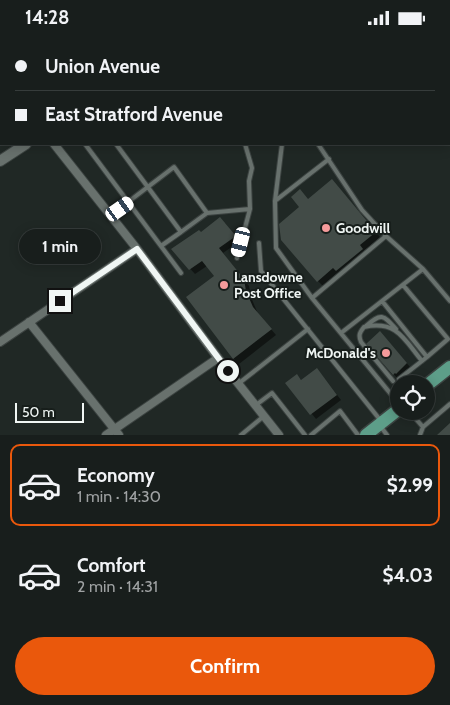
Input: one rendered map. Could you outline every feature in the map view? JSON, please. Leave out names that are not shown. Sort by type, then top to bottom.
[{"type":"main road","points":[[435,379],[450,367]]},
{"type":"main road","points":[[366,435],[383,428]]},
{"type":"street","points":[[0,161],[24,145]]},
{"type":"street","points":[[55,145],[137,249],[278,435]]},
{"type":"street","points":[[0,342],[137,249]]},
{"type":"street","points":[[29,322],[116,432]]},
{"type":"street","points":[[106,435],[116,432],[218,358]]},
{"type":"lane","points":[[86,145],[181,273]]},
{"type":"lane","points":[[117,145],[180,231]]},
{"type":"lane","points":[[237,258],[250,209],[249,181],[252,168],[245,145]]},
{"type":"lane","points":[[282,145],[276,201],[276,248],[312,298],[390,393]]},
{"type":"lane","points":[[319,145],[362,209],[386,236],[423,269],[450,301]]},
{"type":"lane","points":[[276,201],[329,159]]},
{"type":"lane","points":[[111,216],[174,167],[207,213]]},
{"type":"lane","points":[[161,246],[207,213],[250,209]]},
{"type":"lane","points":[[312,298],[386,236]]},
{"type":"lane","points":[[259,243],[261,271],[308,329],[383,428]]},
{"type":"lane","points":[[341,333],[423,269]]},
{"type":"lane","points":[[403,285],[448,339],[407,375]]},
{"type":"lane","points":[[382,301],[427,357]]},
{"type":"lane","points":[[390,377],[361,342],[359,336],[360,331],[375,318],[380,316],[385,318],[422,361]]},
{"type":"lane","points":[[364,327],[388,327],[394,328],[399,332]]},
{"type":"lane","points":[[238,384],[308,329]]},
{"type":"lane","points":[[380,380],[390,381]]},
{"type":"lane","points":[[256,406],[272,393],[305,435]]},
{"type":"lane","points":[[420,435],[422,427],[450,404]]},
{"type":"lane","points":[[311,435],[340,411],[358,435]]},
{"type":"lane","points":[[241,435],[264,416]]},
{"type":"lane","points":[[416,420],[422,427]]},
{"type":"building","name":"Goodwill","points":[[332,179],[376,232],[360,245],[363,249],[336,271],[333,268],[317,282],[281,240],[279,224],[299,207],[291,197],[300,189],[308,199]]},
{"type":"building","name":"Lansdowne Post Office","points":[[220,217],[236,236],[219,248],[244,279],[246,291],[253,307],[272,329],[233,359],[186,297],[214,276],[202,261],[189,270],[171,249],[199,230],[201,232]]},
{"type":"building","name":"McDonald's","points":[[380,331],[407,363],[393,375],[366,344]]},
{"type":"building","points":[[317,368],[337,395],[310,415],[285,383],[297,374],[301,380]]},
{"type":"building","points":[[450,423],[450,435],[437,435]]},
{"type":"place","name":"Goodwill","points":[[326,228]]},
{"type":"place","name":"Lansdowne Post Office","points":[[224,285]]},
{"type":"place","name":"McDonald's","points":[[386,353]]},
{"type":"route","points":[[60,301],[137,249],[228,371]]}]
